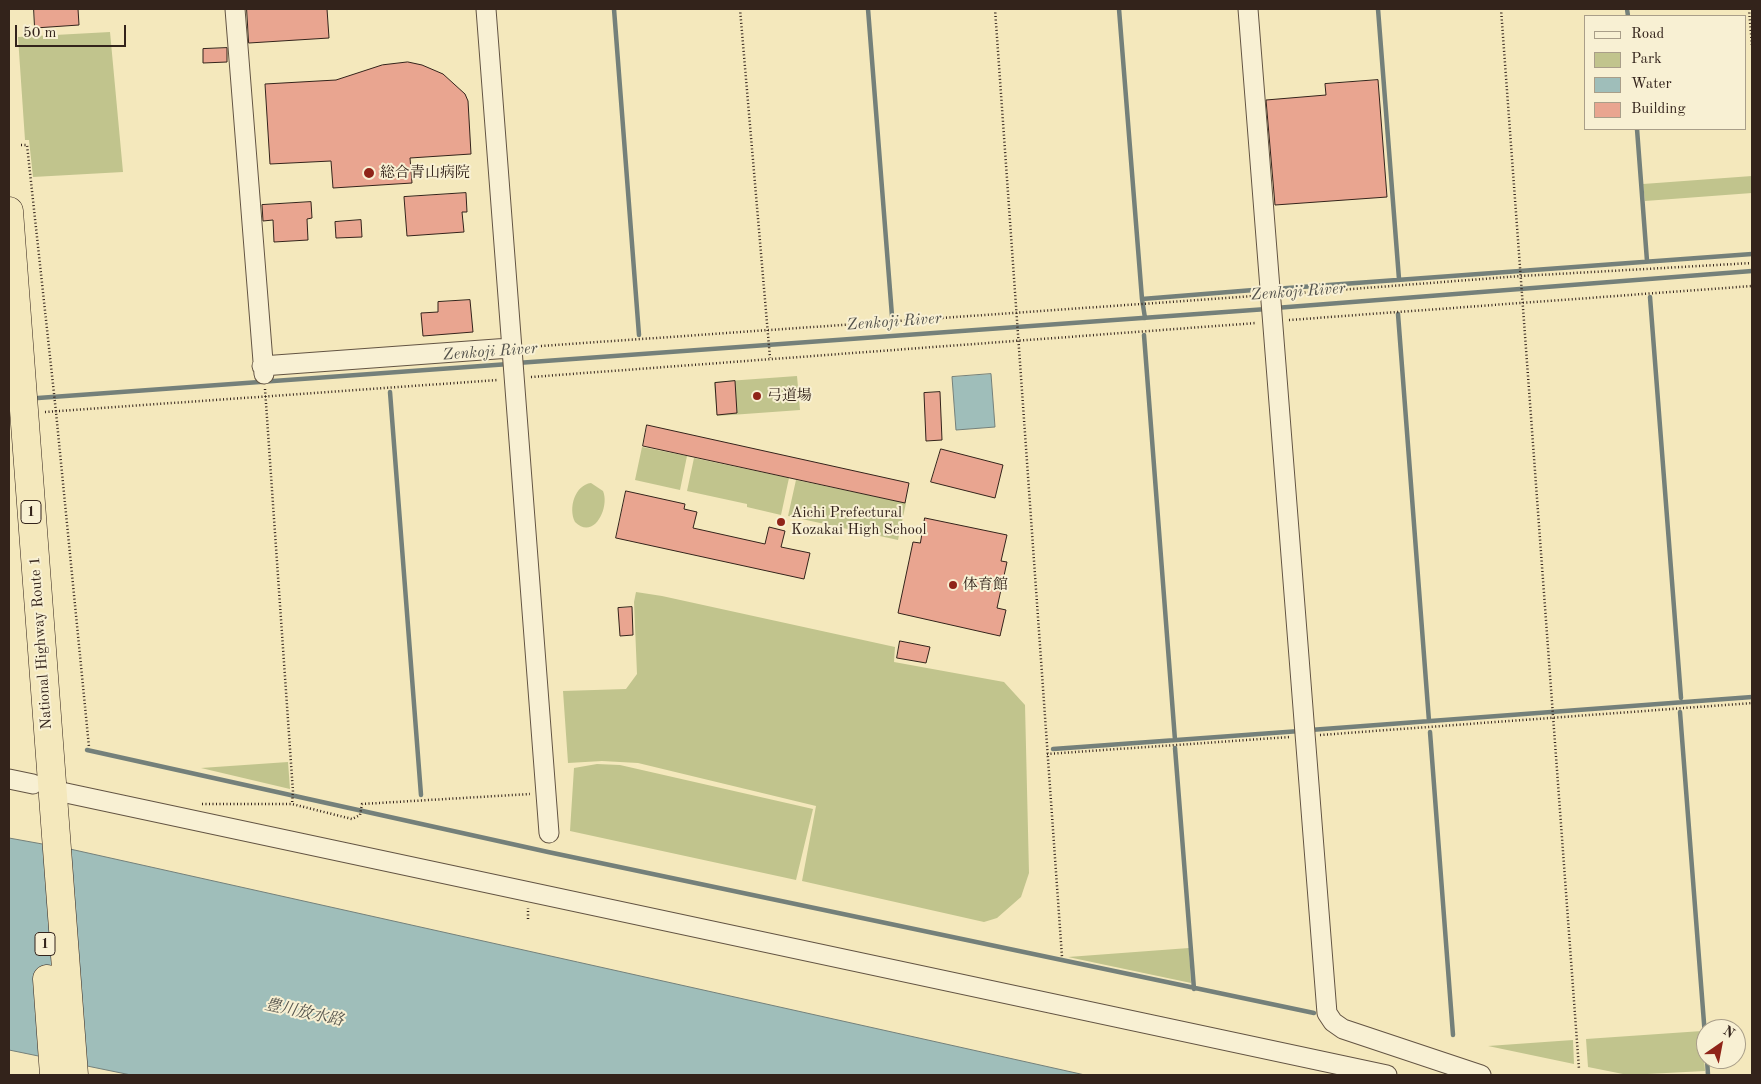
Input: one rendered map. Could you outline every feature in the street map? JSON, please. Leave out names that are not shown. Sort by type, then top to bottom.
[{"type":"highway","name":"National Highway Route 1","points":[[9,211],[37,796],[54,1075]]},
{"type":"highway","name":"National Highway Route 1","points":[[9,459],[37,796],[74,1075]]},
{"type":"street","points":[[235,9],[264,377],[512,365]]},
{"type":"street","points":[[486,9],[549,833]]},
{"type":"street","points":[[1248,9],[1326,1007],[1329,1018],[1343,1029],[1481,1075]]},
{"type":"street","points":[[37,796],[1387,1075]]},
{"type":"path","points":[[512,365],[770,359],[766,331],[740,9]]},
{"type":"path","points":[[995,9],[1062,957]]},
{"type":"path","points":[[1501,9],[1579,1070]]},
{"type":"path","points":[[1749,9],[1752,46]]},
{"type":"path","points":[[21,145],[27,144],[89,747]]},
{"type":"path","points":[[56,412],[265,397],[766,331],[1016,314],[1270,304],[1521,276],[1752,263]]},
{"type":"path","points":[[264,377],[294,792],[292,804]]},
{"type":"path","points":[[1047,754],[1752,703]]},
{"type":"path","points":[[200,804],[292,804],[352,819],[360,814],[362,804],[546,793]]},
{"type":"green space","points":[[110,32],[123,172],[33,177],[29,140],[25,140],[18,37]]},
{"type":"green space","points":[[1752,176],[1752,193],[1645,201],[1643,184]]},
{"type":"green space","name":"弓道場","points":[[797,376],[800,410],[717,416],[714,382]]},
{"type":"green space","points":[[642,447],[687,456],[680,490],[635,480]]},
{"type":"green space","points":[[694,458],[789,478],[781,515],[747,507],[747,504],[687,491]]},
{"type":"green space","points":[[796,480],[906,503],[898,540],[788,516]]},
{"type":"green space","points":[[591,483],[603,491],[604,505],[599,520],[594,525],[582,527],[575,522],[573,516],[574,498],[581,488]]},
{"type":"green space","points":[[636,592],[895,647],[894,662],[1004,682],[1025,705],[1029,873],[1021,897],[997,918],[984,922],[802,881],[816,806],[638,763],[602,761],[568,763],[563,691],[626,689],[637,674],[634,602]]},
{"type":"green space","points":[[288,762],[290,789],[201,768]]},
{"type":"green space","points":[[597,764],[620,765],[813,809],[796,880],[570,831],[574,768]]},
{"type":"green space","points":[[1189,948],[1191,983],[1068,957]]},
{"type":"green space","points":[[1696,1031],[1696,1069],[1705,1069],[1705,1071],[1628,1075],[1588,1067],[1586,1039]]},
{"type":"green space","points":[[1573,1040],[1574,1064],[1488,1046]]},
{"type":"water","points":[[991,374],[995,427],[956,430],[952,377]]},
{"type":"water","name":"豊川放水路","points":[[9,838],[70,849],[1085,1075],[131,1075],[9,1050]]},
{"type":"building","points":[[34,9],[78,9],[79,25],[35,28]]},
{"type":"building","points":[[247,9],[327,9],[329,38],[249,43]]},
{"type":"building","points":[[227,48],[227,62],[203,63],[203,49]]},
{"type":"building","points":[[408,62],[422,65],[443,74],[465,94],[468,101],[471,154],[410,158],[412,183],[333,188],[331,161],[270,164],[265,84],[336,80],[382,65]]},
{"type":"building","points":[[1378,80],[1387,197],[1275,205],[1266,100],[1326,95],[1325,84]]},
{"type":"building","points":[[466,193],[467,212],[462,212],[464,232],[407,236],[404,197]]},
{"type":"building","points":[[311,202],[312,218],[307,219],[308,240],[274,242],[273,220],[263,221],[262,205]]},
{"type":"building","points":[[361,220],[362,237],[336,238],[335,222]]},
{"type":"building","points":[[470,300],[473,332],[423,336],[421,313],[438,312],[438,302]]},
{"type":"building","points":[[735,381],[737,413],[717,415],[715,383]]},
{"type":"building","points":[[940,392],[942,440],[926,441],[924,393]]},
{"type":"building","points":[[647,425],[909,483],[905,503],[643,446]]},
{"type":"building","points":[[941,449],[1003,465],[995,498],[931,482]]},
{"type":"building","points":[[626,491],[685,504],[684,509],[697,512],[693,528],[765,544],[769,527],[785,531],[781,547],[810,553],[804,579],[616,538]]},
{"type":"building","name":"体育館","points":[[925,518],[1007,535],[1001,561],[1007,562],[997,608],[1006,610],[1000,636],[898,613],[913,542],[920,543]]},
{"type":"building","points":[[632,607],[633,635],[620,636],[618,608]]},
{"type":"building","points":[[900,641],[930,647],[926,663],[897,658]]},
{"type":"waterway","points":[[614,9],[639,335]]},
{"type":"waterway","points":[[868,9],[892,316]]},
{"type":"waterway","points":[[1119,9],[1142,299]]},
{"type":"waterway","points":[[1378,9],[1399,279]]},
{"type":"waterway","points":[[1627,9],[1628,15]]},
{"type":"waterway","points":[[1637,130],[1647,261]]},
{"type":"waterway","points":[[1274,289],[1752,254]]},
{"type":"waterway","name":"Zenkoji River","points":[[1275,308],[1752,271]]},
{"type":"waterway","points":[[1145,318],[1142,299],[1266,289]]},
{"type":"waterway","points":[[1650,297],[1681,698]]},
{"type":"waterway","name":"Zenkoji River","points":[[517,363],[1267,309]]},
{"type":"waterway","points":[[1398,314],[1429,721]]},
{"type":"waterway","points":[[1144,335],[1175,740]]},
{"type":"waterway","name":"Zenkoji River","points":[[38,398],[509,364]]},
{"type":"waterway","points":[[390,392],[421,795]]},
{"type":"waterway","points":[[1310,730],[1752,697]]},
{"type":"waterway","points":[[1680,712],[1704,1019]]},
{"type":"waterway","points":[[1053,749],[1300,731]]},
{"type":"waterway","points":[[1430,732],[1453,1035]]},
{"type":"waterway","points":[[1175,748],[1194,989]]},
{"type":"waterway","points":[[87,750],[548,852],[1314,1013]]},
{"type":"waterway","points":[[1708,1069],[1708,1075]]},
{"type":"place","name":"総合青山病院","points":[[369,173]]},
{"type":"place","name":"弓道場","points":[[757,396]]},
{"type":"place","name":"Aichi Prefectural Kozakai High School","points":[[781,522]]},
{"type":"place","name":"体育館","points":[[953,585]]}]
